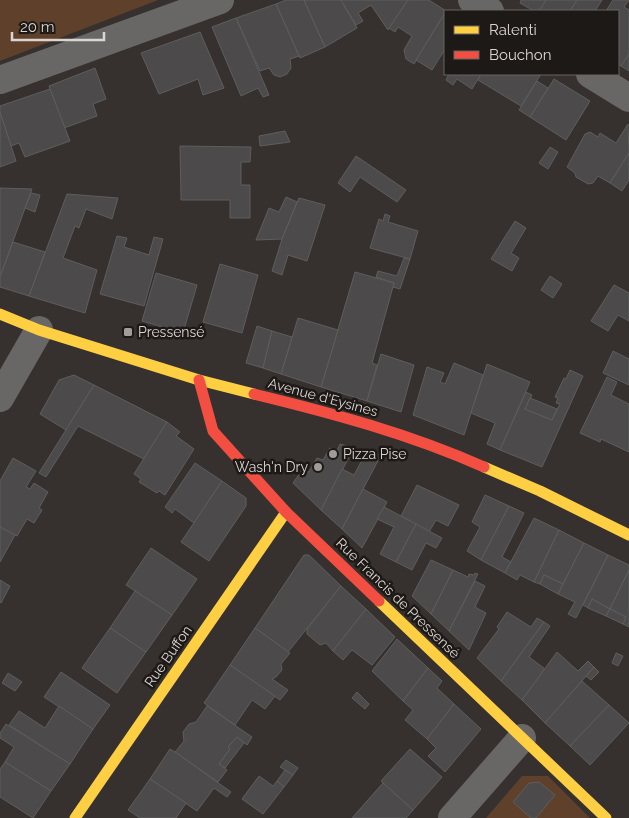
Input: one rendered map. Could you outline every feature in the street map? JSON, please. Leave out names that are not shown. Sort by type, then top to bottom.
[{"type":"street","points":[[0,80],[220,0]]},
{"type":"street","points":[[472,0],[488,10]]},
{"type":"street","points":[[592,75],[629,98]]},
{"type":"street","name":"Avenue d'Eysines","points":[[0,314],[39,330],[199,380],[336,414],[453,453],[532,487],[629,535]]},
{"type":"street","points":[[0,398],[39,330]]},
{"type":"street","name":"Rue Francis de Pressensé","points":[[199,380],[213,430],[286,512],[606,818]]},
{"type":"street","name":"Rue Buffon","points":[[74,818],[286,512]]},
{"type":"street","points":[[452,818],[522,738]]},
{"type":"shaded area","points":[[0,0],[158,0],[0,61]]},
{"type":"shaded area","points":[[522,776],[548,776],[590,818],[486,818]]},
{"type":"building","points":[[286,0],[304,0],[325,47],[300,58],[276,4]]},
{"type":"building","points":[[304,0],[341,0],[357,28],[325,47]]},
{"type":"building","points":[[341,0],[408,0],[388,30],[371,5],[358,13],[363,21],[356,25]]},
{"type":"building","points":[[408,0],[429,0],[444,10],[444,14],[414,64],[406,59],[404,50],[412,36],[398,27],[395,32],[389,28]]},
{"type":"building","points":[[521,0],[546,0],[540,10],[532,10],[520,3]]},
{"type":"building","points":[[546,0],[577,0],[571,10],[540,10]]},
{"type":"building","points":[[577,0],[602,0],[596,10],[571,10]]},
{"type":"building","points":[[613,0],[629,0],[624,7],[629,10],[629,54],[621,66],[619,65],[619,10],[607,10]]},
{"type":"building","points":[[276,4],[299,56],[290,59],[291,68],[287,74],[280,77],[274,75],[269,68],[260,71],[236,18]]},
{"type":"building","points":[[444,15],[444,51],[432,70],[416,60]]},
{"type":"building","points":[[236,18],[269,95],[263,97],[258,88],[241,96],[212,27]]},
{"type":"building","points":[[200,32],[224,88],[203,95],[198,79],[159,94],[141,53]]},
{"type":"building","points":[[629,54],[629,71],[621,66]]},
{"type":"building","points":[[95,68],[106,99],[93,104],[97,116],[64,128],[49,86]]},
{"type":"building","points":[[448,75],[480,75],[472,89],[457,79],[453,85],[446,80]]},
{"type":"building","points":[[480,75],[540,75],[521,106],[478,80]]},
{"type":"building","points":[[554,79],[590,101],[566,140],[530,117]]},
{"type":"building","points":[[537,81],[548,88],[530,117],[519,110]]},
{"type":"building","points":[[50,89],[70,141],[25,157],[19,143],[11,146],[0,112],[0,106]]},
{"type":"building","points":[[0,112],[16,161],[0,167]]},
{"type":"building","points":[[628,124],[629,153],[610,183],[598,176],[593,183],[588,184],[576,177],[575,173],[567,167],[585,134],[590,132],[598,137],[600,133],[616,143]]},
{"type":"building","points":[[285,131],[290,142],[260,146],[259,136]]},
{"type":"building","points":[[180,146],[251,147],[250,162],[241,162],[241,185],[250,185],[250,218],[230,218],[230,200],[181,200]]},
{"type":"building","points":[[550,147],[558,152],[548,169],[539,163]]},
{"type":"building","points":[[629,153],[629,180],[622,191],[610,183]]},
{"type":"building","points":[[356,156],[406,190],[397,202],[360,177],[350,192],[338,183]]},
{"type":"building","points":[[0,188],[32,189],[0,277]]},
{"type":"building","points":[[31,193],[40,195],[35,212],[25,208]]},
{"type":"building","points":[[67,194],[118,198],[112,219],[86,209],[79,228],[75,226],[63,258],[97,270],[85,313],[29,296]]},
{"type":"building","points":[[286,197],[297,202],[282,239],[256,240],[269,208],[279,212]]},
{"type":"building","points":[[299,198],[325,205],[307,261],[288,255],[282,275],[272,271],[282,239]]},
{"type":"building","points":[[385,214],[390,216],[388,222],[418,231],[410,259],[370,248],[379,219],[383,221]]},
{"type":"building","points":[[515,221],[526,228],[511,253],[519,258],[512,271],[491,259]]},
{"type":"building","points":[[117,236],[127,238],[124,247],[149,255],[154,237],[163,239],[144,306],[100,294]]},
{"type":"building","points":[[13,242],[45,252],[29,296],[0,287],[0,277]]},
{"type":"building","points":[[404,258],[410,259],[400,289],[393,287],[394,283],[376,277],[378,271],[397,276]]},
{"type":"building","points":[[220,264],[258,275],[242,333],[203,322]]},
{"type":"building","points":[[355,272],[394,283],[372,363],[377,365],[367,401],[321,387]]},
{"type":"building","points":[[156,273],[197,285],[183,333],[142,321]]},
{"type":"building","points":[[550,276],[562,284],[553,298],[541,290]]},
{"type":"building","points":[[614,285],[629,293],[629,321],[618,315],[608,331],[591,321]]},
{"type":"building","points":[[298,318],[338,330],[321,387],[281,374]]},
{"type":"building","points":[[257,326],[272,331],[263,368],[246,363]]},
{"type":"building","points":[[272,331],[292,337],[281,374],[263,368]]},
{"type":"building","points":[[613,351],[629,359],[629,385],[603,373]]},
{"type":"building","points":[[381,354],[414,365],[401,412],[367,401]]},
{"type":"building","points":[[454,363],[483,375],[464,435],[413,415],[427,367],[444,373],[440,382],[445,384]]},
{"type":"building","points":[[487,364],[530,382],[500,450],[487,444],[495,423],[471,413]]},
{"type":"building","points":[[570,370],[583,376],[542,467],[500,450],[526,392],[532,395],[525,409],[552,420],[560,404],[556,403],[558,398],[555,397]]},
{"type":"building","points":[[74,375],[94,385],[66,430],[40,414],[59,380]]},
{"type":"building","points":[[607,377],[617,382],[611,395],[629,404],[629,452],[601,439],[600,442],[580,433]]},
{"type":"building","points":[[94,385],[167,422],[144,459],[78,426],[46,477],[39,473]]},
{"type":"building","points":[[530,398],[557,409],[552,420],[525,409]]},
{"type":"building","points":[[167,422],[180,432],[176,436],[194,449],[165,495],[159,491],[157,493],[139,482],[141,479],[134,474]]},
{"type":"building","points":[[340,444],[354,448],[321,510],[293,483],[303,469],[309,472],[317,458],[323,460],[330,448],[337,451]]},
{"type":"building","points":[[367,451],[381,455],[342,529],[321,510],[342,469],[354,475]]},
{"type":"building","points":[[13,458],[36,471],[26,487],[30,489],[34,483],[48,492],[39,508],[42,510],[34,523],[27,519],[17,536],[0,527],[0,481]]},
{"type":"building","points":[[195,463],[222,481],[194,523],[175,509],[172,513],[165,507]]},
{"type":"building","points":[[222,481],[246,498],[246,506],[209,561],[181,542]]},
{"type":"building","points":[[417,485],[459,505],[448,526],[436,520],[429,532],[401,516]]},
{"type":"building","points":[[363,489],[387,502],[362,548],[342,529]]},
{"type":"building","points":[[485,495],[509,506],[481,560],[467,551],[480,527],[472,522]]},
{"type":"building","points":[[509,506],[524,513],[502,557],[511,562],[505,573],[481,560]]},
{"type":"building","points":[[384,507],[416,524],[396,562],[380,554],[394,527],[377,519]]},
{"type":"building","points":[[534,518],[559,530],[534,582],[520,575],[517,580],[505,573]]},
{"type":"building","points":[[416,524],[442,538],[436,548],[426,543],[412,570],[396,562]]},
{"type":"building","points":[[0,527],[15,535],[0,562]]},
{"type":"building","points":[[559,530],[584,543],[563,584],[544,575],[540,584],[534,582]]},
{"type":"building","points":[[584,543],[608,555],[576,618],[568,614],[575,602],[558,594]]},
{"type":"building","points":[[151,548],[197,579],[172,615],[126,585]]},
{"type":"building","points":[[304,555],[309,555],[341,586],[288,652],[255,628]]},
{"type":"building","points":[[608,555],[629,565],[629,570],[610,609],[592,599],[588,608],[583,605]]},
{"type":"building","points":[[431,560],[453,570],[431,614],[412,596]]},
{"type":"building","points":[[453,570],[468,577],[469,574],[478,574],[449,631],[431,614]]},
{"type":"building","points":[[629,570],[629,627],[623,624],[626,617],[610,609]]},
{"type":"building","points":[[544,575],[563,584],[558,594],[540,584]]},
{"type":"building","points":[[0,580],[10,586],[1,603],[0,602]]},
{"type":"building","points":[[475,581],[485,586],[475,607],[486,613],[469,650],[449,631]]},
{"type":"building","points":[[341,586],[366,609],[333,651],[326,643],[320,645],[307,634],[307,629]]},
{"type":"building","points":[[135,591],[172,615],[146,652],[110,628]]},
{"type":"building","points":[[592,599],[610,609],[606,616],[588,608]]},
{"type":"building","points":[[366,609],[395,637],[372,665],[352,650],[343,660],[333,651]]},
{"type":"building","points":[[610,609],[626,617],[623,624],[606,616]]},
{"type":"building","points":[[507,612],[531,627],[537,618],[544,622],[501,681],[477,658],[499,629],[497,627]]},
{"type":"building","points":[[544,622],[550,626],[529,657],[545,669],[522,700],[501,681]]},
{"type":"building","points":[[110,628],[146,652],[117,693],[82,668]]},
{"type":"building","points":[[255,628],[290,653],[281,664],[282,670],[272,679],[288,690],[280,700],[230,665]]},
{"type":"building","points":[[397,639],[428,668],[403,701],[372,671]]},
{"type":"building","points":[[557,652],[578,671],[588,661],[594,667],[545,723],[522,700]]},
{"type":"building","points":[[616,653],[623,656],[618,666],[612,663]]},
{"type":"building","points":[[230,665],[275,696],[265,709],[252,700],[235,725],[204,703]]},
{"type":"building","points":[[594,667],[599,672],[591,680],[586,676]]},
{"type":"building","points":[[428,668],[442,681],[437,688],[454,704],[427,739],[405,720],[413,710],[403,701]]},
{"type":"building","points":[[61,672],[110,705],[93,729],[44,697]]},
{"type":"building","points":[[8,673],[22,682],[15,691],[2,683]]},
{"type":"building","points":[[582,681],[609,705],[570,746],[545,723]]},
{"type":"building","points":[[357,692],[369,704],[365,709],[352,698]]},
{"type":"building","points":[[454,704],[481,729],[445,772],[428,756],[436,748],[427,739]]},
{"type":"building","points":[[609,705],[629,723],[590,765],[570,746]]},
{"type":"building","points":[[59,706],[93,729],[70,764],[9,725],[19,711],[45,728]]},
{"type":"building","points":[[207,706],[252,737],[247,745],[237,737],[228,747],[230,749],[219,764],[227,770],[218,782],[175,752],[184,741],[183,732],[189,724],[196,722]]},
{"type":"building","points":[[6,724],[70,764],[51,791],[5,762],[14,747],[0,738],[0,733]]},
{"type":"building","points":[[237,737],[244,743],[225,768],[219,764],[230,749],[228,747]]},
{"type":"building","points":[[170,749],[231,792],[227,797],[214,788],[197,811],[150,779]]},
{"type":"building","points":[[410,749],[442,777],[413,810],[381,781]]},
{"type":"building","points":[[286,760],[298,768],[293,775],[280,767]]},
{"type":"building","points":[[5,762],[51,791],[33,818],[0,797],[0,769]]},
{"type":"building","points":[[285,770],[293,775],[284,787],[277,781]]},
{"type":"building","points":[[259,776],[273,786],[277,781],[284,787],[263,814],[242,799]]},
{"type":"building","points":[[150,779],[186,803],[176,818],[140,818],[128,810]]},
{"type":"building","points":[[539,782],[555,795],[536,818],[531,818],[513,802],[529,783]]},
{"type":"building","points":[[383,783],[413,810],[406,818],[352,818]]},
{"type":"traffic: slow","points":[[0,314],[39,330],[199,380],[254,394]]},
{"type":"traffic: slow","points":[[484,467],[540,491],[629,535]]},
{"type":"traffic: slow","points":[[75,818],[286,512]]},
{"type":"traffic: slow","points":[[379,601],[606,818]]},
{"type":"traffic: jam","points":[[199,380],[213,431],[286,512],[379,601]]},
{"type":"traffic: jam","points":[[254,394],[399,434],[484,467]]},
{"type":"place","name":"Pressensé","points":[[128,332]]},
{"type":"place","name":"Pizza Pise","points":[[333,454]]},
{"type":"place","name":"Wash'n Dry","points":[[318,467]]}]
